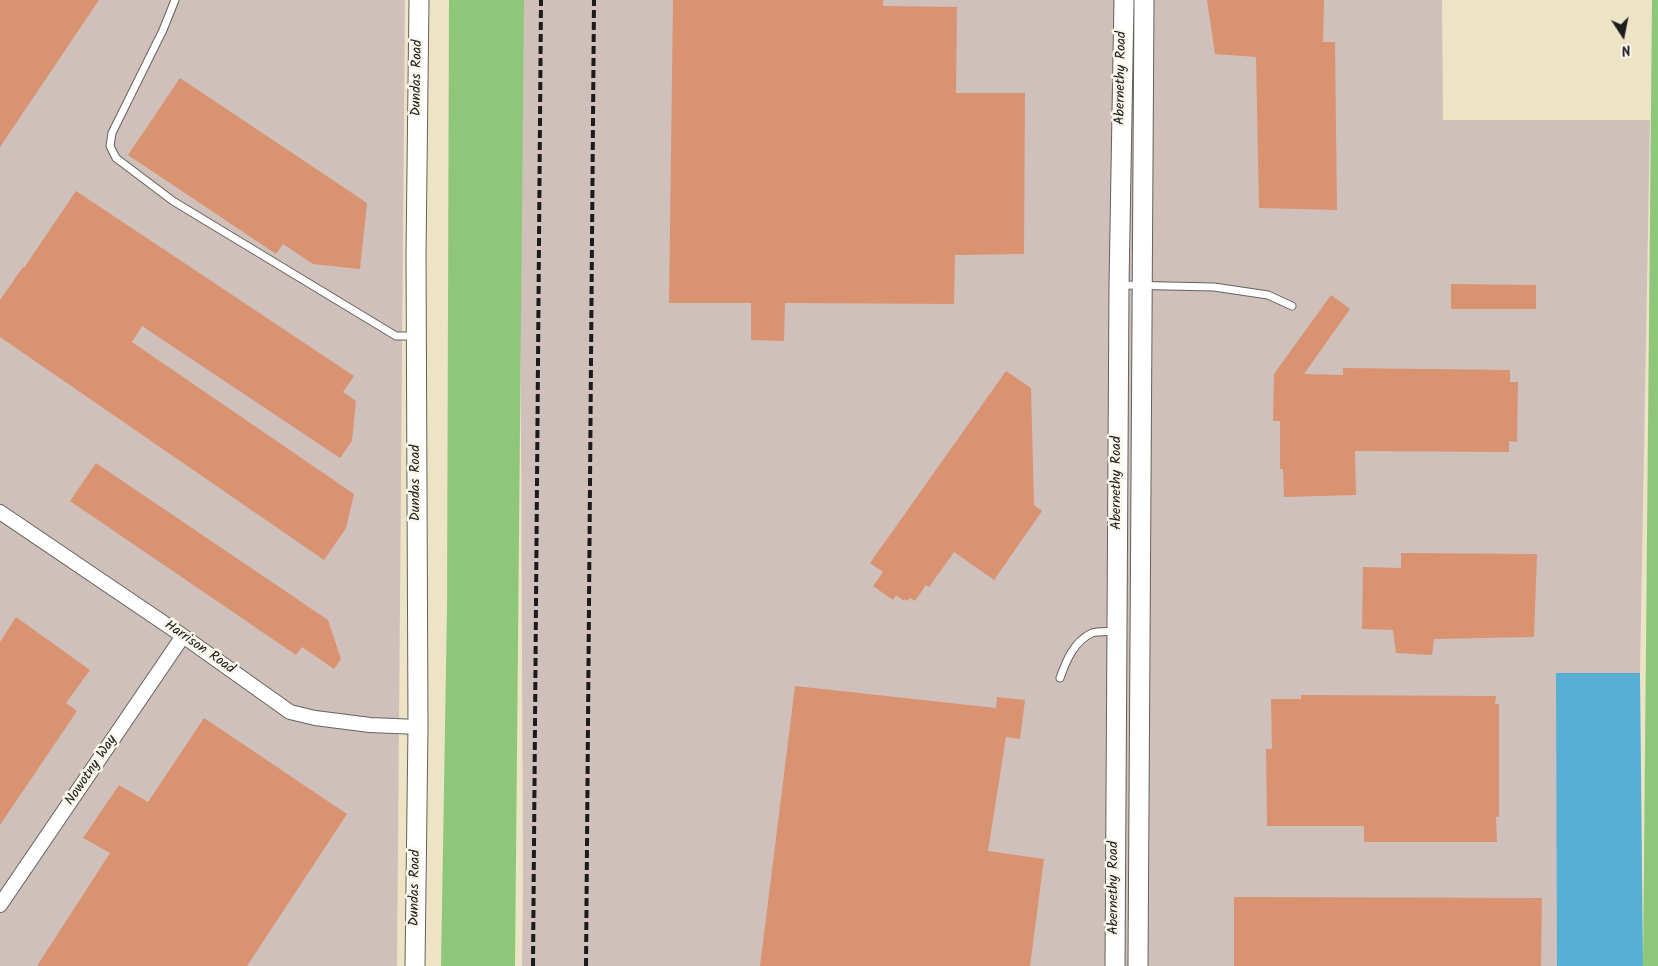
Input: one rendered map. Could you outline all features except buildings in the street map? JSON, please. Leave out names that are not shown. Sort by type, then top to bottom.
[{"type":"main road","name":"Dundas Road","points":[[415,966],[418,727],[416,254],[419,0]]},
{"type":"main road","name":"Abernethy Road","points":[[1115,966],[1124,0]]},
{"type":"main road","name":"Abernethy Road","points":[[1138,966],[1144,0]]},
{"type":"main road","points":[[1117,672],[1140,674]]},
{"type":"street","name":"Harrison Road","points":[[0,512],[183,636],[290,712],[315,718],[361,724],[418,727]]},
{"type":"street","name":"Nowotny Way","points":[[0,905],[183,636]]},
{"type":"lane","points":[[175,0],[163,30],[112,133],[110,146],[116,158],[173,201],[396,336],[416,336]]},
{"type":"lane","points":[[1120,285],[1214,287],[1268,295],[1292,306]]},
{"type":"lane","points":[[1060,678],[1066,661],[1077,644],[1093,633],[1117,631]]},
{"type":"shaded area","points":[[0,0],[405,0],[397,966],[0,966]]},
{"type":"shaded area","points":[[523,0],[1442,0],[1443,120],[1650,120],[1640,673],[1557,673],[1557,966],[522,966],[520,210]]},
{"type":"green space","points":[[449,0],[524,0],[515,966],[441,966],[447,608]]},
{"type":"green space","points":[[1652,0],[1658,0],[1658,966],[1643,966]]},
{"type":"water","points":[[1556,673],[1640,673],[1643,966],[1557,966]]},
{"type":"railway","points":[[533,966],[541,0]]},
{"type":"railway","points":[[586,966],[594,0]]}]
